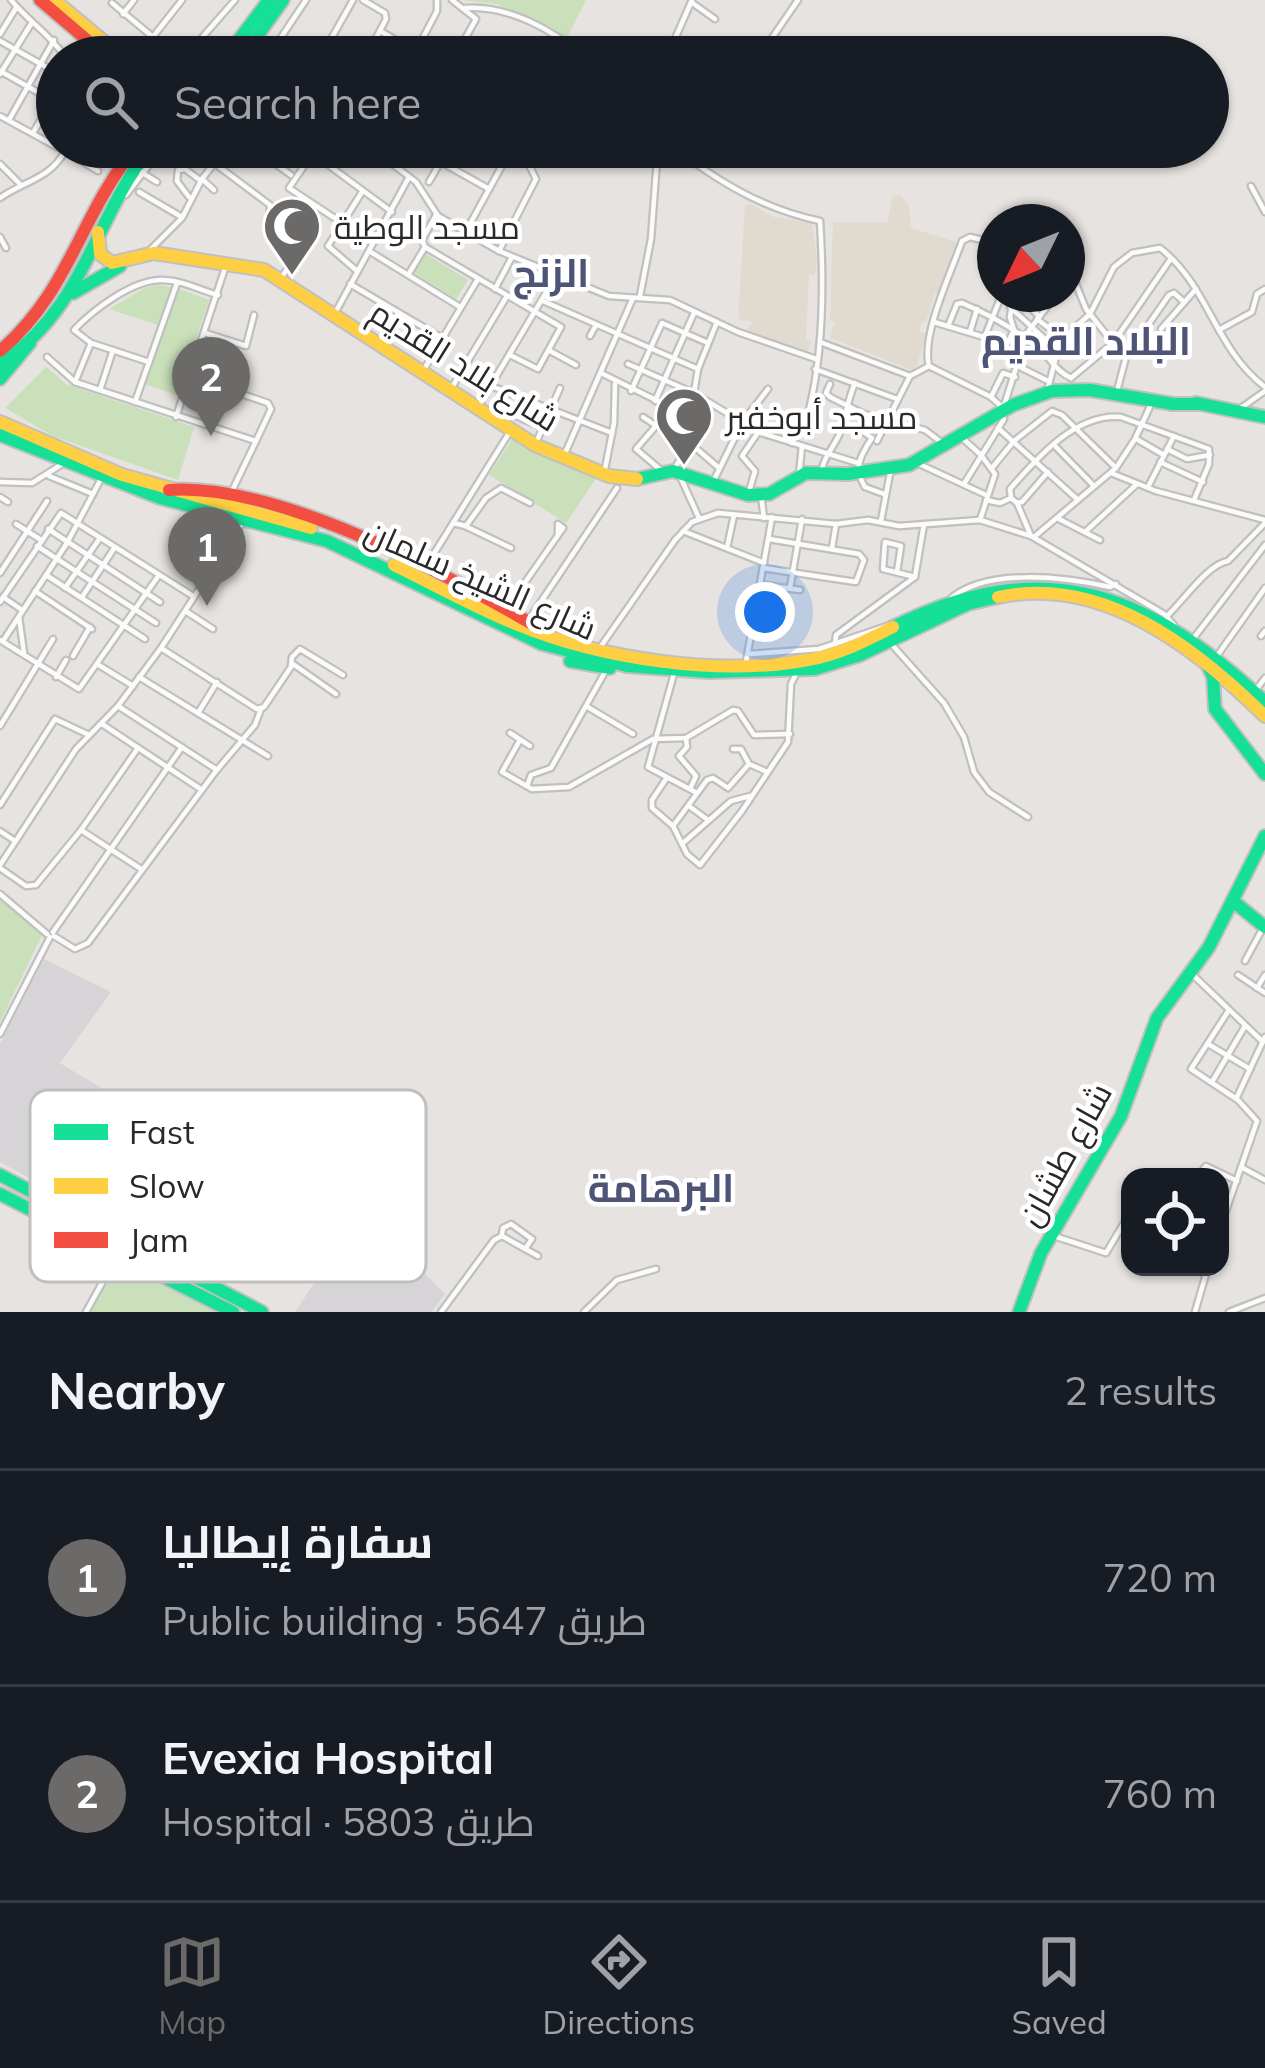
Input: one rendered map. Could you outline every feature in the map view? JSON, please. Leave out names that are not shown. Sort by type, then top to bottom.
[{"type":"main road","points":[[40,0],[82,36]]},
{"type":"main road","points":[[54,0],[97,36]]},
{"type":"main road","points":[[241,36],[268,0]]},
{"type":"main road","points":[[257,36],[283,0]]},
{"type":"main road","points":[[0,379],[54,295],[120,168]]},
{"type":"main road","points":[[68,298],[120,187],[134,168]]},
{"type":"main road","name":"شارع بلاد القديم","points":[[98,232],[98,249],[106,261],[116,263],[147,254],[264,270],[281,278],[495,418],[510,433],[563,458],[604,474],[637,479],[671,471],[716,475],[754,495]]},
{"type":"main road","points":[[0,365],[99,274],[147,254]]},
{"type":"main road","points":[[0,347],[24,340]]},
{"type":"main road","points":[[754,495],[799,475],[915,462],[961,437],[992,428],[1004,413],[1045,389],[1070,383],[1116,395],[1265,417]]},
{"type":"main road","name":"شارع الشيخ سلمان","points":[[0,419],[122,475],[354,539],[519,626],[660,674],[797,672],[890,644],[968,604],[996,597],[1048,596],[1101,605],[1195,645],[1217,656],[1260,697]]},
{"type":"main road","name":"شارع الشيخ سلمان","points":[[0,435],[56,469],[102,477],[164,499],[324,540],[369,561],[382,574],[528,641],[606,659],[674,673],[748,658],[789,663],[824,656],[947,603],[993,590],[1048,587],[1102,596],[1172,622],[1265,716]]},
{"type":"main road","points":[[169,490],[188,484],[235,493],[424,569],[552,636]]},
{"type":"main road","points":[[606,659],[612,632]]},
{"type":"main road","points":[[1195,645],[1211,672],[1215,709],[1265,774]]},
{"type":"main road","name":"شارع طشان","points":[[1018,1312],[1051,1235],[1121,1116],[1157,1018],[1191,974],[1265,836]]},
{"type":"main road","points":[[1233,901],[1264,927]]},
{"type":"main road","points":[[0,1175],[30,1191]]},
{"type":"main road","points":[[0,1193],[30,1208]]},
{"type":"main road","points":[[176,1282],[233,1312]]},
{"type":"main road","points":[[205,1282],[262,1312]]},
{"type":"street","points":[[11,0],[49,36]]},
{"type":"street","points":[[123,14],[134,0]]},
{"type":"street","points":[[153,36],[182,0]]},
{"type":"street","points":[[206,36],[235,0]]},
{"type":"street","points":[[283,36],[306,0]]},
{"type":"street","points":[[332,36],[353,0]]},
{"type":"street","points":[[363,0],[386,16],[377,36]]},
{"type":"street","points":[[424,36],[437,11],[437,0]]},
{"type":"street","points":[[452,0],[476,20],[467,36]]},
{"type":"street","points":[[773,36],[798,0]]},
{"type":"street","points":[[676,36],[692,1],[715,19]]},
{"type":"street","points":[[112,3],[148,36]]},
{"type":"street","points":[[17,7],[0,38],[36,62]]},
{"type":"street","points":[[465,8],[507,13],[556,36]]},
{"type":"street","points":[[31,23],[0,73],[36,92]]},
{"type":"street","points":[[380,31],[389,36]]},
{"type":"street","points":[[9,120],[36,71]]},
{"type":"street","points":[[0,116],[36,135]]},
{"type":"street","points":[[33,133],[36,129]]},
{"type":"street","points":[[0,164],[20,184]]},
{"type":"street","points":[[0,198],[52,168]]},
{"type":"street","points":[[93,168],[98,171]]},
{"type":"street","points":[[126,196],[145,168]]},
{"type":"street","points":[[191,199],[177,181],[180,168],[214,190]]},
{"type":"street","points":[[147,254],[182,218],[210,168]]},
{"type":"street","points":[[221,168],[272,209],[269,230],[296,253],[281,278]]},
{"type":"street","points":[[281,168],[293,177]]},
{"type":"street","points":[[300,168],[290,190],[342,224]]},
{"type":"street","points":[[335,168],[392,212]]},
{"type":"street","points":[[399,168],[422,189],[436,215],[512,257],[609,296],[670,300],[816,359]]},
{"type":"street","points":[[429,182],[437,168]]},
{"type":"street","points":[[452,168],[489,189]]},
{"type":"street","points":[[465,233],[498,168]]},
{"type":"street","points":[[499,251],[536,179],[531,168]]},
{"type":"street","points":[[563,458],[636,298],[651,239],[656,168]]},
{"type":"street","points":[[703,168],[777,212],[820,221],[824,272],[820,342],[809,412],[792,443]]},
{"type":"street","points":[[141,172],[157,182]]},
{"type":"street","points":[[334,315],[409,176]]},
{"type":"street","points":[[1251,185],[1265,212]]},
{"type":"street","points":[[139,192],[182,218]]},
{"type":"street","points":[[358,271],[328,246],[362,192]]},
{"type":"street","points":[[436,215],[422,240],[425,247],[561,328],[538,369],[510,356]]},
{"type":"street","points":[[0,237],[6,248]]},
{"type":"street","points":[[977,241],[964,239],[934,322],[926,361],[991,397],[1004,413]]},
{"type":"street","points":[[408,275],[425,247]]},
{"type":"street","points":[[1047,412],[1045,389],[1052,365],[1071,331],[1090,314],[1122,258],[1160,248],[1196,289],[1217,332],[1244,370],[1265,389],[1238,410]]},
{"type":"street","points":[[370,251],[460,307]]},
{"type":"street","points":[[495,289],[512,257]]},
{"type":"street","points":[[948,326],[958,303],[976,310],[1026,339],[1070,383],[1110,345],[1172,258]]},
{"type":"street","points":[[176,417],[226,266]]},
{"type":"street","points":[[478,407],[557,274]]},
{"type":"street","points":[[423,371],[478,279]]},
{"type":"street","points":[[149,362],[91,343],[74,330],[101,308],[156,280],[218,295]]},
{"type":"street","points":[[135,404],[177,283]]},
{"type":"street","points":[[350,284],[442,338]]},
{"type":"street","points":[[1161,329],[1196,289]]},
{"type":"street","points":[[1217,332],[1252,312],[1257,294],[1265,289]]},
{"type":"street","points":[[1116,395],[1126,357],[1169,295],[1174,293],[1184,302]]},
{"type":"street","points":[[451,389],[507,296]]},
{"type":"street","points":[[543,302],[698,369]]},
{"type":"street","points":[[1085,306],[1110,345],[1126,357]]},
{"type":"street","points":[[970,332],[976,310]]},
{"type":"street","points":[[656,401],[695,311]]},
{"type":"street","points":[[985,336],[995,312]]},
{"type":"street","points":[[934,322],[1007,344],[1014,330],[1011,312]]},
{"type":"street","points":[[1016,312],[1059,352]]},
{"type":"street","points":[[1032,312],[1066,341]]},
{"type":"street","points":[[1004,413],[1026,339],[1043,312]]},
{"type":"street","points":[[205,333],[246,346],[254,314]]},
{"type":"street","points":[[632,391],[663,322],[708,343]]},
{"type":"street","points":[[694,393],[717,322]]},
{"type":"street","points":[[590,336],[596,325]]},
{"type":"street","points":[[820,342],[910,376]]},
{"type":"street","points":[[76,382],[91,343]]},
{"type":"street","points":[[100,391],[113,350]]},
{"type":"street","points":[[550,351],[576,364]]},
{"type":"street","points":[[47,357],[76,382],[256,441]]},
{"type":"street","points":[[628,364],[694,393],[758,432],[857,467],[865,488],[884,494]]},
{"type":"street","points":[[877,440],[910,376],[929,366]]},
{"type":"street","points":[[1018,366],[1045,389]]},
{"type":"street","points":[[814,369],[897,399]]},
{"type":"street","points":[[991,397],[1004,372],[1016,377]]},
{"type":"street","points":[[601,374],[682,418],[699,418]]},
{"type":"street","points":[[189,376],[268,403],[271,409],[235,493]]},
{"type":"street","points":[[604,474],[615,383]]},
{"type":"street","points":[[821,473],[855,383]]},
{"type":"street","points":[[812,384],[828,386],[828,396],[862,418]]},
{"type":"street","points":[[491,386],[612,433]]},
{"type":"street","points":[[535,445],[560,388]]},
{"type":"street","points":[[665,421],[716,475],[742,423],[768,389]]},
{"type":"street","points":[[1032,537],[1113,471],[1160,400]]},
{"type":"street","points":[[671,471],[697,431],[705,401]]},
{"type":"street","points":[[495,418],[501,410],[542,427]]},
{"type":"street","points":[[674,411],[637,447],[671,471],[699,518]]},
{"type":"street","points":[[526,786],[529,777],[549,771],[586,706],[612,632],[683,531],[699,518],[718,513],[899,526],[980,520],[1032,537],[1172,622],[1216,563],[1228,561],[1265,521],[1137,484],[1113,471],[1058,412],[1047,412],[992,467]]},
{"type":"street","points":[[1032,537],[1010,489],[1084,421],[1113,416],[1210,452]]},
{"type":"street","points":[[643,417],[655,425]]},
{"type":"street","points":[[785,418],[799,427]]},
{"type":"street","points":[[857,467],[872,438],[860,431],[862,418]]},
{"type":"street","points":[[843,420],[862,418],[925,430],[945,445]]},
{"type":"street","points":[[964,484],[992,428],[1014,441],[1077,500]]},
{"type":"street","points":[[758,432],[742,456],[755,471],[754,495],[764,518]]},
{"type":"street","points":[[424,569],[510,433]]},
{"type":"street","points":[[1148,488],[1174,436]]},
{"type":"street","points":[[961,437],[992,467],[995,479],[980,520]]},
{"type":"street","points":[[1136,439],[1203,482]]},
{"type":"street","points":[[799,475],[802,446]]},
{"type":"street","points":[[1055,446],[1094,486]]},
{"type":"street","points":[[1164,455],[1187,460],[1210,452]]},
{"type":"street","points":[[1194,500],[1210,452]]},
{"type":"street","points":[[915,462],[1000,503],[1025,499],[1048,472]]},
{"type":"street","points":[[881,522],[891,468]]},
{"type":"street","points":[[1,483],[27,484],[56,469],[93,494]]},
{"type":"street","points":[[102,477],[57,559],[1,641],[80,689],[159,575]]},
{"type":"street","points":[[1085,532],[1137,484]]},
{"type":"street","points":[[528,621],[617,488]]},
{"type":"street","points":[[461,529],[495,490],[506,489],[530,503]]},
{"type":"street","points":[[0,497],[8,502]]},
{"type":"street","points":[[20,571],[3,567],[47,501]]},
{"type":"street","points":[[24,655],[21,614],[2,600],[61,513],[194,598]]},
{"type":"street","points":[[226,514],[236,530]]},
{"type":"street","points":[[37,515],[67,542],[160,602]]},
{"type":"street","points":[[727,548],[734,515]]},
{"type":"street","points":[[772,517],[748,658],[835,645],[910,620]]},
{"type":"street","points":[[1055,517],[1100,540]]},
{"type":"street","points":[[138,748],[81,830],[34,886],[26,886],[0,867],[68,760],[133,686],[247,518]]},
{"type":"street","points":[[790,588],[802,519]]},
{"type":"street","points":[[453,523],[511,548]]},
{"type":"street","points":[[16,524],[57,559],[156,622]]},
{"type":"street","points":[[831,550],[836,524]]},
{"type":"street","points":[[835,645],[836,634],[915,577],[925,524]]},
{"type":"street","points":[[683,531],[792,572],[856,582],[864,560],[859,554],[769,539]]},
{"type":"street","points":[[506,610],[558,535]]},
{"type":"street","points":[[65,588],[100,537]]},
{"type":"street","points":[[897,572],[901,546],[885,542],[881,567],[897,572],[915,577]]},
{"type":"street","points":[[1195,645],[1265,544]]},
{"type":"street","points":[[81,598],[115,547]]},
{"type":"street","points":[[1094,583],[1099,574]]},
{"type":"street","points":[[46,575],[145,639]]},
{"type":"street","points":[[947,603],[970,586],[1000,581],[1036,577],[1116,584]]},
{"type":"street","points":[[1202,580],[1211,586]]},
{"type":"street","points":[[762,584],[800,590]]},
{"type":"street","points":[[1217,656],[1265,588]]},
{"type":"street","points":[[35,591],[91,628],[56,677]]},
{"type":"street","points":[[185,611],[213,628]]},
{"type":"street","points":[[0,726],[53,639]]},
{"type":"street","points":[[890,644],[944,704],[988,792],[1028,817]]},
{"type":"street","points":[[161,648],[261,709]]},
{"type":"street","points":[[0,894],[73,949],[85,946],[244,740],[297,650],[343,675]]},
{"type":"street","points":[[292,661],[336,694]]},
{"type":"street","points":[[97,664],[133,686]]},
{"type":"street","points":[[666,779],[651,804],[700,865],[790,734],[791,685],[797,672]]},
{"type":"street","points":[[674,673],[649,766],[694,791]]},
{"type":"street","points":[[139,677],[268,756]]},
{"type":"street","points":[[1260,697],[1265,678]]},
{"type":"street","points":[[198,713],[217,682]]},
{"type":"street","points":[[118,706],[217,770]]},
{"type":"street","points":[[586,706],[633,734]]},
{"type":"street","points":[[520,740],[501,770],[541,790],[569,788],[658,738],[686,737],[734,710],[754,735],[790,734]]},
{"type":"street","points":[[0,806],[55,719],[89,735]]},
{"type":"street","points":[[102,724],[202,790]]},
{"type":"street","points":[[510,733],[530,746]]},
{"type":"street","points":[[673,826],[694,791],[696,776],[679,757],[690,748],[686,737]]},
{"type":"street","points":[[0,1034],[51,935],[182,747]]},
{"type":"street","points":[[733,749],[741,749],[749,764],[766,771]]},
{"type":"street","points":[[694,791],[711,778],[730,788],[749,764]]},
{"type":"street","points":[[683,843],[731,801],[750,796]]},
{"type":"street","points":[[688,806],[708,820]]},
{"type":"street","points":[[81,830],[141,869]]},
{"type":"street","points":[[0,831],[16,842]]},
{"type":"street","points":[[1244,961],[1264,927]]},
{"type":"street","points":[[1191,974],[1264,1039],[1238,1100]]},
{"type":"street","points":[[1238,975],[1265,993]]},
{"type":"street","points":[[1257,988],[1265,975]]},
{"type":"street","points":[[1229,1010],[1191,1069],[1238,1100],[1257,1125],[1229,1203]]},
{"type":"street","points":[[1212,1082],[1245,1026]]},
{"type":"street","points":[[1206,1043],[1250,1069]]},
{"type":"street","points":[[1249,1110],[1265,1115]]},
{"type":"street","points":[[1241,1167],[1265,1180]]},
{"type":"street","points":[[1229,1176],[1237,1180]]},
{"type":"street","points":[[441,1312],[481,1253],[502,1236],[503,1228],[511,1224],[525,1232],[532,1239],[525,1249]]},
{"type":"street","points":[[1051,1235],[1106,1253],[1121,1228]]},
{"type":"street","points":[[502,1236],[538,1256]]},
{"type":"street","points":[[584,1312],[611,1284],[656,1269]]},
{"type":"street","points":[[1196,1310],[1205,1276]]},
{"type":"street","points":[[86,1312],[103,1282]]},
{"type":"street","points":[[1229,1312],[1265,1299]]},
{"type":"shaded area","points":[[893,195],[901,196],[909,206],[911,228],[959,243],[942,294],[935,293],[926,321],[922,321],[919,331],[927,334],[912,370],[830,338],[835,322],[830,320],[833,222],[887,223]]},
{"type":"shaded area","points":[[745,205],[774,217],[812,223],[817,259],[815,274],[809,275],[806,339],[811,341],[807,353],[745,332],[753,322],[738,319]]},
{"type":"shaded area","points":[[44,959],[111,992],[60,1063],[105,1090],[30,1090],[30,1179],[0,1162],[0,1044]]},
{"type":"shaded area","points":[[426,1275],[445,1294],[431,1312],[295,1312],[315,1282],[426,1282]]},
{"type":"green space","points":[[462,0],[586,0],[568,36],[497,4]]},
{"type":"green space","points":[[426,254],[468,280],[456,299],[414,273]]},
{"type":"green space","points":[[171,287],[158,325],[109,309],[145,288]]},
{"type":"green space","points":[[177,288],[209,300],[177,395],[144,384]]},
{"type":"green space","points":[[46,367],[66,384],[194,427],[178,480],[53,436],[5,408]]},
{"type":"green space","points":[[513,438],[597,477],[566,523],[489,475]]},
{"type":"green space","points":[[0,899],[42,935],[0,1022]]},
{"type":"green space","points":[[107,1282],[162,1282],[219,1312],[89,1312]]},
{"type":"traffic: fast","points":[[242,36],[269,0]]},
{"type":"traffic: fast","points":[[257,36],[283,0]]},
{"type":"traffic: fast","points":[[0,365],[52,316],[136,168]]},
{"type":"traffic: fast","points":[[73,293],[120,266]]},
{"type":"traffic: fast","points":[[0,379],[30,343]]},
{"type":"traffic: fast","points":[[637,479],[673,471],[748,495],[769,494],[806,473],[848,474],[909,465],[1013,405],[1052,391],[1090,390],[1199,404]]},
{"type":"traffic: fast","points":[[1196,403],[1265,417]]},
{"type":"traffic: fast","points":[[0,435],[160,498],[327,541],[542,644],[627,666],[709,672],[815,669],[860,655],[968,604],[998,597]]},
{"type":"traffic: fast","points":[[893,627],[947,604],[998,592],[1046,589],[1091,595],[1135,610],[1179,633],[1265,702]]},
{"type":"traffic: fast","points":[[570,661],[610,668]]},
{"type":"traffic: fast","points":[[1207,664],[1213,677],[1215,709],[1265,774]]},
{"type":"traffic: fast","points":[[1019,1312],[1041,1253],[1121,1116],[1157,1018],[1209,947],[1265,836]]},
{"type":"traffic: fast","points":[[1233,901],[1265,927]]},
{"type":"traffic: fast","points":[[0,1175],[30,1191]]},
{"type":"traffic: fast","points":[[0,1194],[30,1209]]},
{"type":"traffic: fast","points":[[174,1282],[233,1312]]},
{"type":"traffic: fast","points":[[205,1282],[262,1312]]},
{"type":"traffic: slow","points":[[54,0],[97,36]]},
{"type":"traffic: slow","points":[[98,232],[100,254],[112,263],[154,253],[264,270],[535,445],[609,476],[637,479]]},
{"type":"traffic: slow","points":[[0,422],[122,475],[311,528]]},
{"type":"traffic: slow","points":[[394,565],[551,637],[661,662],[737,666],[808,660],[893,627]]},
{"type":"traffic: slow","points":[[998,597],[1074,596],[1145,622],[1209,665],[1265,716]]},
{"type":"traffic: jam","points":[[40,0],[82,36]]},
{"type":"traffic: jam","points":[[0,351],[43,303],[121,168]]},
{"type":"traffic: jam","points":[[169,490],[213,492],[309,516],[409,558],[539,628]]},
{"type":"place","name":"مسجد الوطية","points":[[292,277]]},
{"type":"place","name":"Evexia Hospital","points":[[211,436]]},
{"type":"place","name":"مسجد أبوخفير","points":[[684,467]]},
{"type":"place","name":"سفارة إيطاليا","points":[[207,606]]},
{"type":"district","name":"الزنج","points":[[551,272]]},
{"type":"district","name":"البلاد القديم","points":[[1086,340]]},
{"type":"district","name":"البرهامة","points":[[661,1187]]}]
